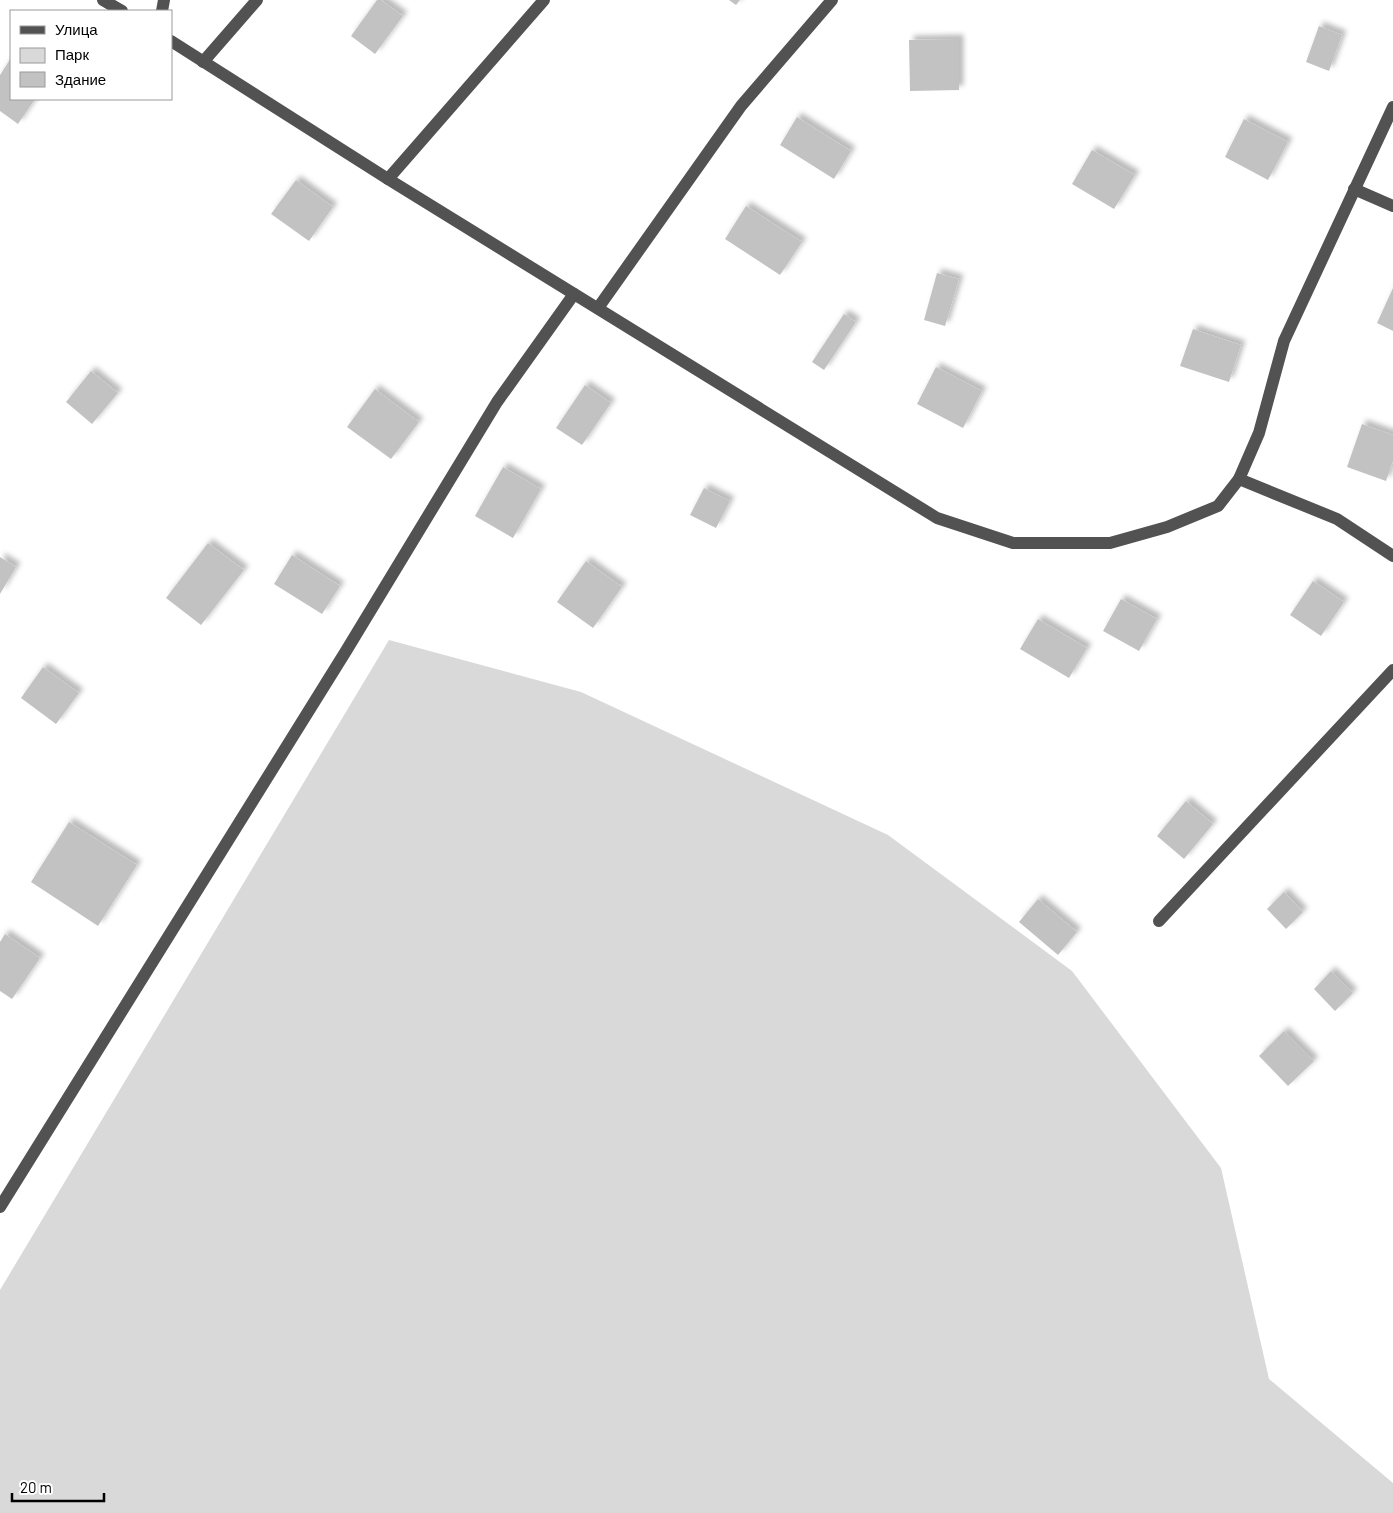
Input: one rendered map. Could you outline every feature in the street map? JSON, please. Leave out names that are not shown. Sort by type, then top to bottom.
[{"type":"street","points":[[103,0],[120,10]]},
{"type":"street","points":[[203,62],[257,0]]},
{"type":"street","points":[[388,178],[544,0]]},
{"type":"street","points":[[598,308],[740,106],[832,0]]},
{"type":"street","points":[[172,42],[574,294],[937,518],[1013,543],[1110,542],[1167,527],[1218,506],[1239,479],[1259,433],[1284,341],[1393,107]]},
{"type":"street","points":[[1354,189],[1393,206]]},
{"type":"street","points":[[0,1208],[346,651],[497,402],[574,294]]},
{"type":"street","points":[[1239,479],[1338,519],[1393,556]]},
{"type":"street","points":[[1159,921],[1393,670]]},
{"type":"green space","points":[[389,640],[581,692],[888,835],[1072,971],[1221,1168],[1269,1379],[1393,1483],[1393,1513],[0,1513],[0,1290]]},
{"type":"building","points":[[377,0],[381,0],[403,16],[375,54],[351,36]]},
{"type":"building","points":[[729,0],[740,0],[736,5]]},
{"type":"building","points":[[1319,26],[1342,35],[1329,71],[1306,62]]},
{"type":"building","points":[[959,39],[959,90],[910,91],[909,40]]},
{"type":"building","points":[[10,60],[10,100],[34,100],[18,124],[0,111],[0,75]]},
{"type":"building","points":[[797,117],[851,151],[834,179],[780,145]]},
{"type":"building","points":[[1244,119],[1288,142],[1268,180],[1225,157]]},
{"type":"building","points":[[1092,150],[1135,175],[1114,209],[1072,184]]},
{"type":"building","points":[[296,180],[333,207],[309,241],[271,214]]},
{"type":"building","points":[[746,206],[802,242],[780,275],[725,239]]},
{"type":"building","points":[[937,273],[959,279],[945,326],[924,320]]},
{"type":"building","points":[[1393,288],[1393,331],[1377,323]]},
{"type":"building","points":[[844,314],[856,322],[824,370],[812,362]]},
{"type":"building","points":[[1193,329],[1241,345],[1229,382],[1180,366]]},
{"type":"building","points":[[936,367],[982,391],[963,428],[917,404]]},
{"type":"building","points":[[91,371],[118,393],[92,424],[66,402]]},
{"type":"building","points":[[585,385],[611,403],[582,445],[556,428]]},
{"type":"building","points":[[375,389],[419,422],[391,459],[347,427]]},
{"type":"building","points":[[1362,424],[1393,435],[1393,461],[1386,481],[1347,467]]},
{"type":"building","points":[[503,467],[541,489],[513,538],[475,516]]},
{"type":"building","points":[[704,488],[730,501],[716,528],[690,515]]},
{"type":"building","points":[[208,543],[244,570],[201,625],[166,598]]},
{"type":"building","points":[[292,555],[340,586],[322,614],[274,584]]},
{"type":"building","points":[[0,557],[16,567],[0,594]]},
{"type":"building","points":[[586,561],[622,587],[593,628],[557,602]]},
{"type":"building","points":[[1313,581],[1344,602],[1321,636],[1290,615]]},
{"type":"building","points":[[1121,599],[1157,619],[1139,651],[1103,631]]},
{"type":"building","points":[[1038,619],[1087,648],[1069,678],[1020,649]]},
{"type":"building","points":[[43,667],[79,693],[56,724],[21,698]]},
{"type":"building","points":[[1186,801],[1213,824],[1184,859],[1157,836]]},
{"type":"building","points":[[69,822],[137,865],[98,926],[31,882]]},
{"type":"building","points":[[1284,892],[1303,912],[1286,929],[1267,909]]},
{"type":"building","points":[[1038,899],[1077,932],[1058,955],[1019,922]]},
{"type":"building","points":[[5,934],[40,958],[12,999],[0,991],[0,942]]},
{"type":"building","points":[[1331,971],[1353,993],[1335,1011],[1314,989]]},
{"type":"building","points":[[1284,1031],[1314,1061],[1288,1086],[1259,1056]]}]
